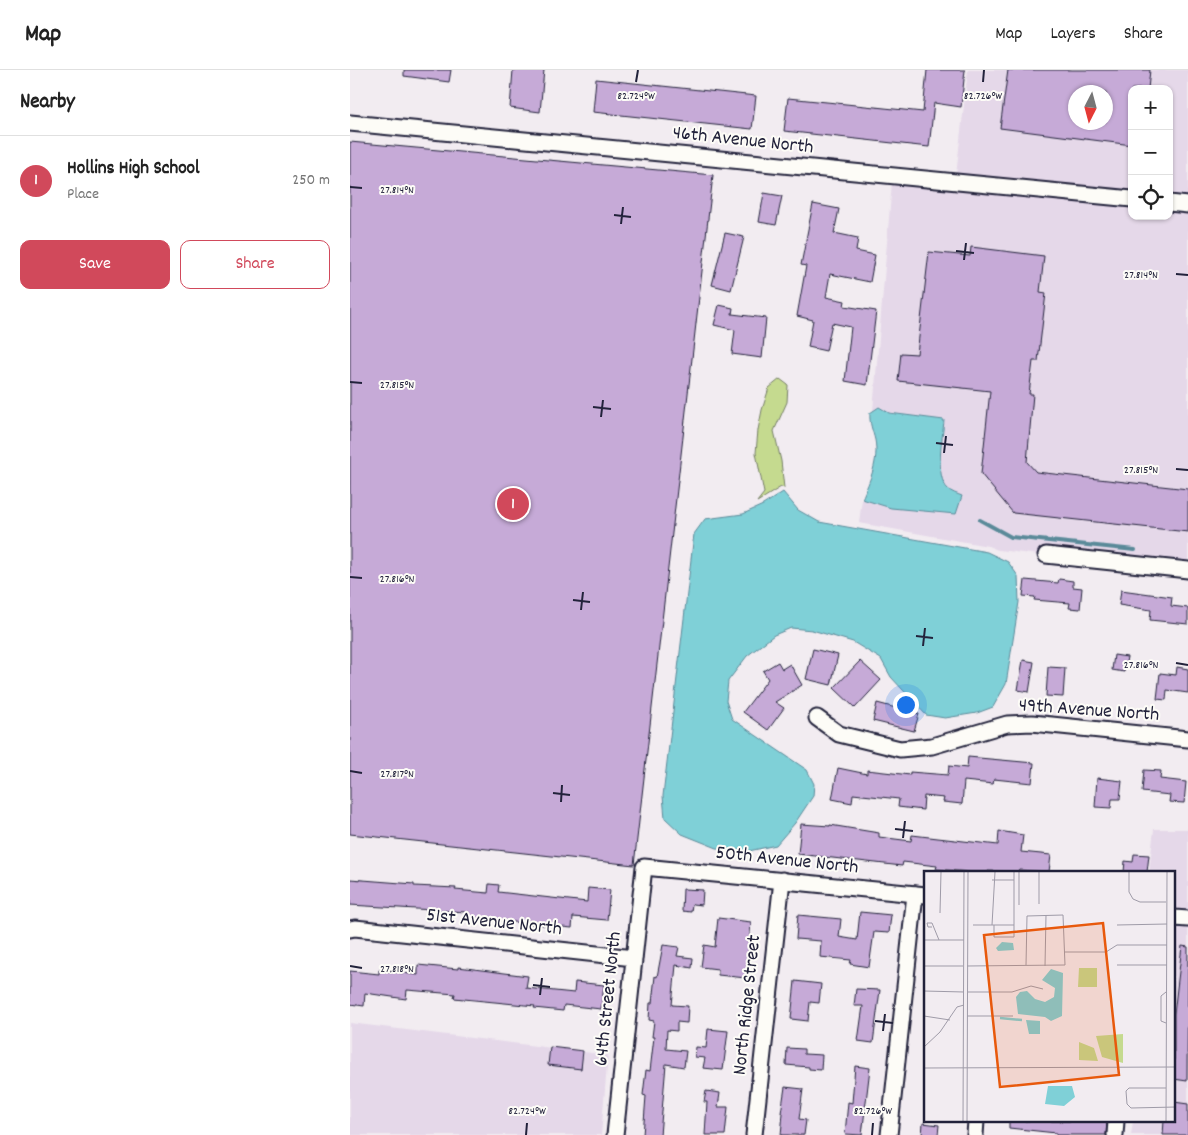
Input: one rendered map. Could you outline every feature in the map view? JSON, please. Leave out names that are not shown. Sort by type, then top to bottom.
[{"type":"street","name":"46th Avenue North","points":[[350,123],[1128,199]]},
{"type":"street","points":[[1173,203],[1188,205]]},
{"type":"street","points":[[1046,555],[1188,570]]},
{"type":"street","name":"49th Avenue North","points":[[817,718],[839,734],[900,749],[932,746],[1007,724],[1032,723],[1188,739]]},
{"type":"street","name":"50th Avenue North","points":[[644,867],[920,894]]},
{"type":"street","name":"64th Street North","points":[[615,1135],[644,867]]},
{"type":"street","name":"North Ridge Street","points":[[754,1135],[782,880]]},
{"type":"street","points":[[889,1135],[920,894]]},
{"type":"street","name":"51st Avenue North","points":[[350,929],[356,928],[634,958]]},
{"type":"street","points":[[975,1135],[976,1122]]},
{"type":"street","points":[[1115,1135],[1116,1122]]},
{"type":"shaded area","points":[[968,70],[1188,70],[1188,198],[1173,196],[1173,85],[1128,85],[1128,193],[956,175]]},
{"type":"shaded area","points":[[892,182],[1128,206],[1128,220],[1173,220],[1173,210],[1188,212],[1188,563],[1041,548],[1040,555],[998,550],[988,546],[859,523],[862,499],[891,508],[948,490],[942,481],[940,463],[944,420],[889,413],[879,407],[873,411]]},
{"type":"shaded area","points":[[1154,829],[1188,829],[1188,912],[1176,911],[1176,871],[1149,871]]},
{"type":"shaded area","points":[[1176,925],[1188,926],[1188,1135],[1131,1135],[1133,1122],[1176,1122]]},
{"type":"shaded area","points":[[350,1023],[608,1055],[601,1135],[350,1135]]},
{"type":"green space","points":[[780,379],[788,385],[787,402],[774,431],[781,461],[784,488],[781,487],[757,502],[764,493],[756,453],[758,430],[769,388]]},
{"type":"water","points":[[879,407],[889,413],[944,420],[940,456],[941,475],[948,489],[962,496],[956,514],[891,508],[862,499],[873,470],[876,455],[870,413]]},
{"type":"water","points":[[783,492],[798,510],[819,522],[987,552],[1008,562],[1018,576],[1019,602],[1006,684],[993,707],[977,713],[945,718],[926,715],[891,677],[881,659],[853,642],[812,630],[791,628],[774,635],[747,656],[728,681],[726,701],[732,719],[807,770],[814,784],[813,796],[795,823],[776,845],[749,851],[717,848],[682,834],[665,818],[663,796],[694,534],[705,519],[743,514],[763,505]]},
{"type":"building","points":[[404,70],[451,70],[449,82],[404,76]]},
{"type":"building","points":[[513,70],[544,70],[540,112],[510,108]]},
{"type":"building","points":[[927,70],[965,70],[961,107],[934,103],[929,147],[784,131],[788,98],[923,112]]},
{"type":"building","points":[[1008,70],[1150,70],[1148,85],[1128,85],[1128,144],[1000,128]]},
{"type":"building","points":[[596,79],[756,96],[752,129],[593,112]]},
{"type":"building","points":[[350,142],[713,175],[634,865],[350,834]]},
{"type":"building","points":[[764,193],[782,196],[776,225],[759,222]]},
{"type":"building","points":[[813,204],[839,209],[834,233],[858,238],[856,251],[875,255],[870,282],[830,274],[826,297],[845,301],[844,306],[876,311],[867,385],[845,381],[851,327],[832,323],[826,351],[808,347],[813,320],[797,316],[806,266],[801,265]]},
{"type":"building","points":[[725,233],[744,237],[731,290],[712,285]]},
{"type":"building","points":[[971,247],[1044,256],[1040,292],[1046,293],[1038,361],[1033,361],[1029,394],[1033,394],[1027,462],[1036,472],[1188,489],[1188,532],[1013,513],[981,474],[990,391],[898,381],[901,353],[917,354],[929,252],[970,256]]},
{"type":"building","points":[[719,305],[733,308],[732,314],[766,318],[762,358],[732,354],[735,330],[714,325]]},
{"type":"building","points":[[1059,579],[1073,581],[1073,587],[1082,588],[1080,609],[1069,608],[1070,603],[1034,600],[1035,597],[1023,596],[1025,580],[1058,583]]},
{"type":"building","points":[[1121,590],[1172,597],[1171,606],[1188,608],[1188,624],[1150,620],[1151,610],[1119,605]]},
{"type":"building","points":[[813,649],[838,655],[831,685],[806,679]]},
{"type":"building","points":[[1114,655],[1127,657],[1124,672],[1112,670]]},
{"type":"building","points":[[1023,660],[1034,662],[1029,692],[1018,690]]},
{"type":"building","points":[[860,661],[881,680],[855,708],[834,688]]},
{"type":"building","points":[[778,662],[782,669],[790,664],[802,685],[775,702],[784,708],[768,730],[743,712],[768,679],[763,671]]},
{"type":"building","points":[[1048,667],[1065,668],[1063,697],[1046,696]]},
{"type":"building","points":[[1177,667],[1188,669],[1188,693],[1167,690],[1166,700],[1157,699],[1160,673],[1176,675]]},
{"type":"building","points":[[877,703],[919,714],[914,731],[873,721]]},
{"type":"building","points":[[968,757],[1034,763],[1032,783],[994,779],[993,784],[964,781],[962,804],[943,802],[944,798],[924,796],[923,810],[898,807],[899,799],[853,794],[852,803],[832,799],[838,768],[867,774],[867,770],[910,775],[910,772],[948,775],[949,766],[967,768]]},
{"type":"building","points":[[1144,770],[1161,771],[1160,779],[1186,782],[1184,803],[1169,802],[1170,795],[1142,792]]},
{"type":"building","points":[[1097,778],[1122,781],[1120,799],[1112,799],[1111,808],[1095,807]]},
{"type":"building","points":[[801,824],[830,825],[879,833],[879,837],[911,841],[912,835],[998,845],[999,831],[1023,835],[1021,852],[1051,855],[1049,871],[959,871],[936,869],[937,866],[903,862],[902,866],[798,854]]},
{"type":"building","points":[[1134,854],[1149,855],[1147,871],[1124,871],[1125,861],[1133,862]]},
{"type":"building","points":[[350,879],[414,884],[414,886],[456,888],[455,890],[488,893],[489,884],[499,885],[498,892],[587,902],[588,888],[610,890],[607,920],[573,917],[572,928],[465,917],[466,912],[350,905]]},
{"type":"building","points":[[683,889],[703,890],[702,905],[692,904],[691,912],[682,911]]},
{"type":"building","points":[[860,912],[891,915],[889,933],[874,932],[869,967],[850,964],[851,960],[820,957],[821,941],[796,939],[798,915],[841,919],[839,937],[857,940]]},
{"type":"building","points":[[718,918],[751,922],[746,978],[718,975],[718,969],[701,967],[704,945],[715,947]]},
{"type":"building","points":[[663,945],[679,947],[677,956],[693,958],[692,968],[676,965],[672,1005],[688,1006],[687,1023],[677,1022],[677,1031],[667,1030],[666,1049],[686,1051],[684,1067],[666,1064],[660,1135],[643,1135],[646,1096],[643,1095],[646,1070],[650,1071],[654,1037],[652,1037],[654,1021],[649,1020],[650,1003],[652,1003],[655,976],[657,977]]},
{"type":"building","points":[[1182,946],[1188,947],[1187,1081],[1176,1079],[1176,997]]},
{"type":"building","points":[[418,965],[458,969],[458,967],[528,976],[526,988],[574,993],[575,982],[604,985],[601,1009],[564,1005],[563,1011],[534,1008],[535,1006],[454,998],[455,994],[407,990],[406,999],[365,993],[364,1006],[350,1004],[350,971],[379,974],[379,970],[418,975]]},
{"type":"building","points":[[795,981],[821,984],[819,1003],[810,1002],[808,1021],[791,1019]]},
{"type":"building","points":[[856,989],[880,990],[873,1043],[858,1041],[863,1006],[854,1006]]},
{"type":"building","points":[[708,1029],[728,1031],[723,1070],[703,1068],[705,1058],[695,1057],[696,1047],[706,1048]]},
{"type":"building","points":[[550,1047],[583,1051],[581,1069],[548,1065]]},
{"type":"building","points":[[787,1048],[804,1049],[804,1054],[822,1055],[821,1070],[786,1065]]},
{"type":"building","points":[[855,1066],[870,1068],[862,1135],[845,1134],[848,1102],[852,1103]]},
{"type":"building","points":[[785,1087],[803,1089],[799,1119],[806,1120],[804,1135],[781,1135],[783,1113],[781,1113]]},
{"type":"building","points":[[706,1091],[720,1093],[718,1107],[728,1107],[725,1135],[705,1135],[707,1102],[704,1102]]},
{"type":"building","points":[[1176,1102],[1188,1104],[1188,1135],[1163,1135],[1164,1122],[1176,1122]]},
{"type":"building","points":[[1009,1122],[1107,1122],[1106,1135],[1056,1135],[1056,1133],[1009,1128]]},
{"type":"building","points":[[923,1123],[939,1125],[938,1135],[922,1135]]},
{"type":"waterway","points":[[980,520],[1011,537],[1135,550]]},
{"type":"place","name":"Hollins High School","points":[[513,504]]}]
